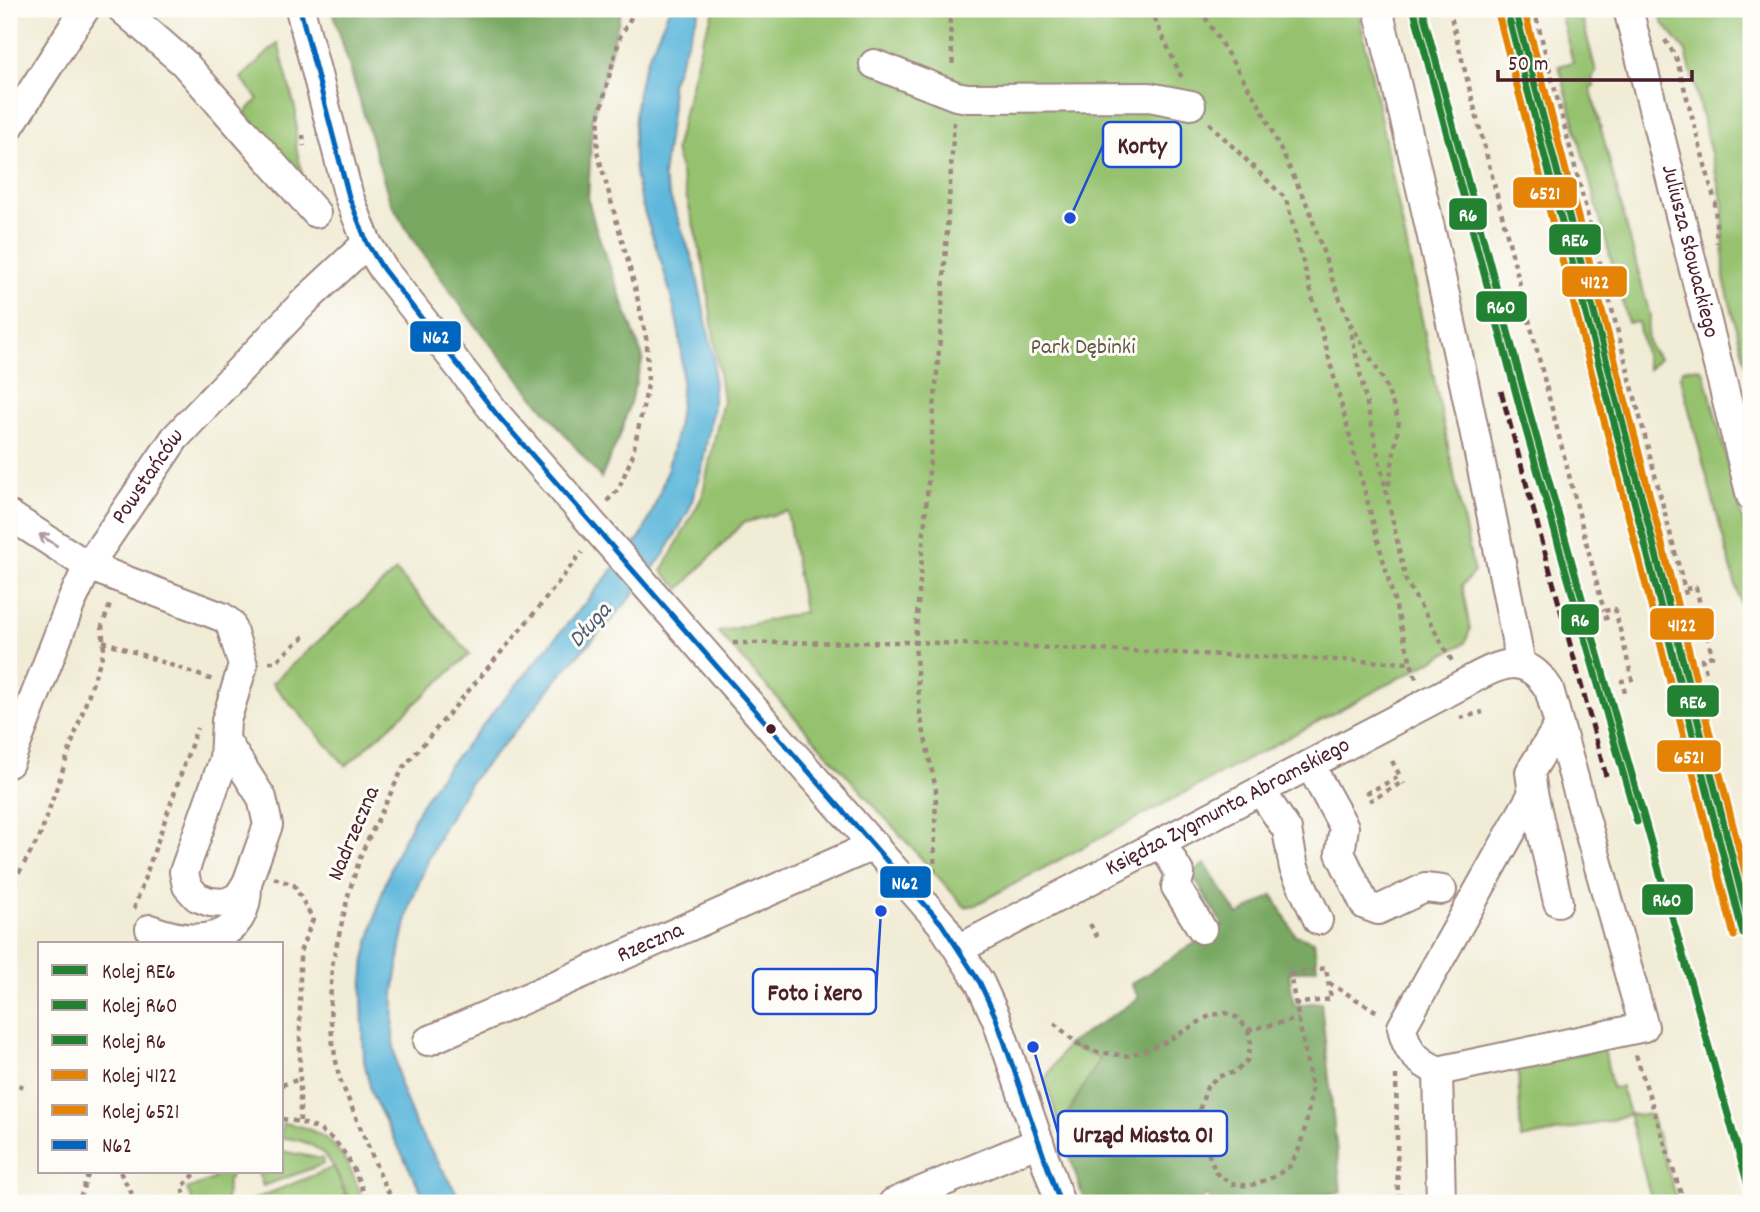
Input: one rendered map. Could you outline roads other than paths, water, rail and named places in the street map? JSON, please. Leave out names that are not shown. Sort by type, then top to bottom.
[{"type":"street","points":[[9,127],[85,9]]},
{"type":"street","points":[[300,9],[349,197],[367,243],[383,270],[498,416],[594,529],[875,845],[925,903],[959,949],[980,983],[996,1018],[1060,1203]]},
{"type":"street","points":[[1378,9],[1409,133],[1493,516],[1510,665],[1531,668],[1540,675],[1549,689],[1644,1027],[1438,1071],[1422,1063],[1410,1052],[1404,1041],[1402,1027],[1532,793]]},
{"type":"street","name":"Juliusza Słowackiego","points":[[1628,9],[1751,496]]},
{"type":"street","points":[[136,12],[316,214]]},
{"type":"street","points":[[874,64],[956,96],[1149,97],[1191,105]]},
{"type":"street","name":"Powstańców","points":[[9,763],[68,609],[88,566],[174,438],[304,302],[367,243]]},
{"type":"street","points":[[9,515],[88,566],[222,617],[230,623],[243,665],[226,721],[223,759],[184,872],[187,886],[197,897],[210,902],[225,903],[238,897],[268,825],[262,798],[225,740]]},
{"type":"street","name":"Księdza Zygmunta Abramskiego","points":[[959,949],[1463,684],[1510,665]]},
{"type":"street","points":[[1558,902],[1532,793],[1530,772],[1559,725]]},
{"type":"street","points":[[1310,765],[1344,827],[1339,853],[1365,905],[1378,910],[1425,888],[1442,890]]},
{"type":"street","points":[[1261,791],[1287,830],[1294,868],[1318,920]]},
{"type":"street","points":[[1162,843],[1180,874],[1176,887],[1202,929]]},
{"type":"street","name":"Rzeczna","points":[[428,1041],[875,845]]},
{"type":"street","points":[[142,920],[174,938],[190,940],[216,936],[238,922],[244,912],[248,902],[249,876]]},
{"type":"street","points":[[1438,1071],[1441,1203]]},
{"type":"street","points":[[893,1203],[1040,1142]]},
{"type":"water","name":"Długa","points":[[669,9],[700,9],[671,84],[672,105],[663,177],[695,267],[714,359],[713,406],[702,468],[689,510],[665,553],[627,602],[561,674],[471,781],[444,826],[410,905],[394,993],[393,1041],[400,1085],[416,1126],[463,1203],[427,1203],[372,1095],[364,1061],[362,994],[365,959],[380,899],[396,854],[421,805],[440,776],[642,535],[668,468],[681,397],[680,339],[667,280],[638,186],[634,128],[641,78]]},
{"type":"railway","points":[[1501,391],[1606,776]]},
{"type":"rail line","name":"R60","points":[[1422,9],[1530,414],[1751,1196]]},
{"type":"rail line","name":"RE6","points":[[1515,9],[1751,932]]},
{"type":"rail line","name":"4122","points":[[1524,9],[1751,897]]},
{"type":"rail line","name":"R6","points":[[1414,11],[1522,416],[1637,822]]},
{"type":"rail line","name":"R6","points":[[1507,11],[1743,934]]},
{"type":"rail line","name":"6521","points":[[1498,13],[1734,936]]},
{"type":"place","name":"Korty","points":[[1070,218]]},
{"type":"place","name":"Foto i Xero","points":[[881,911]]},
{"type":"place","name":"Urząd Miasta 01","points":[[1033,1047]]},
{"type":"park label","name":"Park Dębinki","points":[[1083,348]]}]
